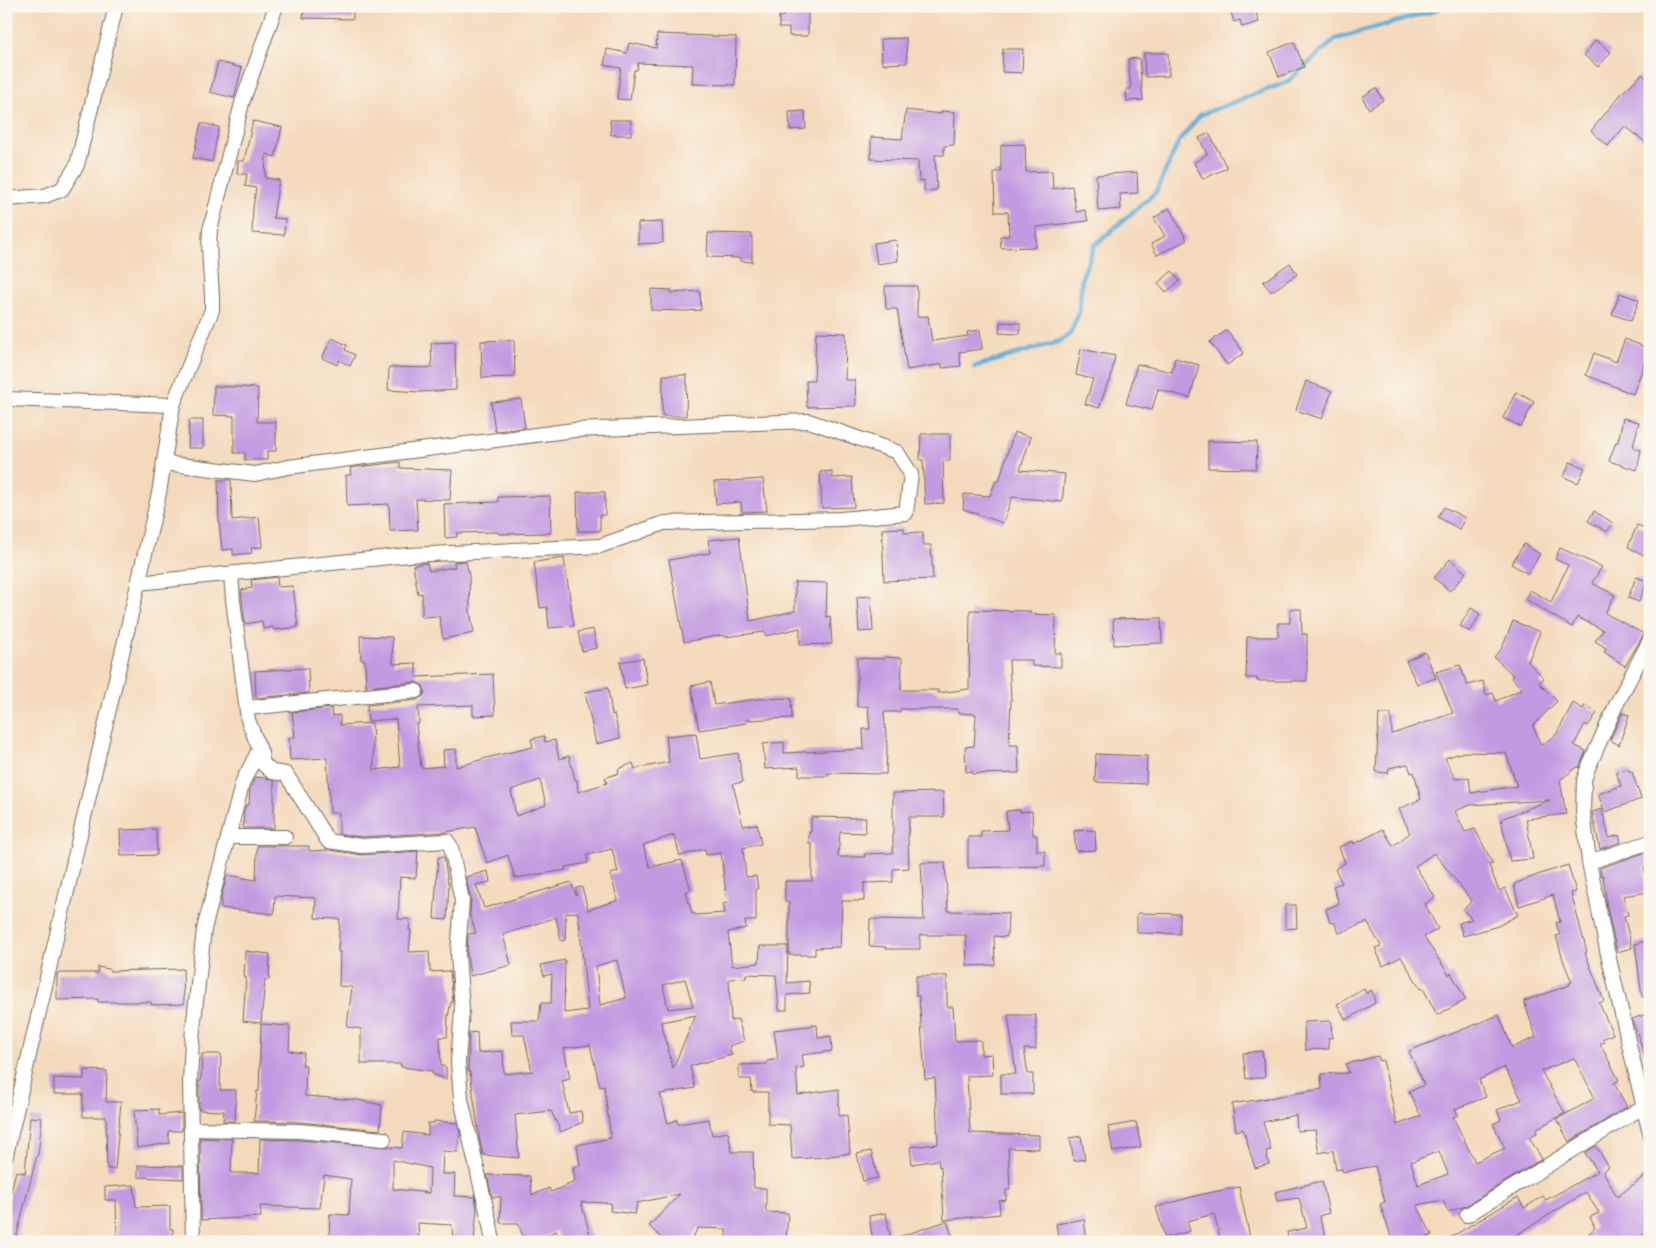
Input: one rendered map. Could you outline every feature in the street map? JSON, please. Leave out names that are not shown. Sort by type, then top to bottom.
[{"type":"street","points":[[6,198],[45,196],[62,189],[77,165],[116,6]]},
{"type":"street","points":[[6,1155],[159,493],[173,405],[212,310],[208,244],[210,230],[242,103],[276,6]]},
{"type":"street","points":[[6,399],[173,405]]},
{"type":"street","points":[[138,583],[409,556],[600,546],[664,523],[842,519],[906,513],[911,474],[897,452],[809,421],[574,430],[288,467],[255,474],[164,463]]},
{"type":"street","points":[[231,574],[232,600],[248,720],[263,764],[272,772],[286,774],[328,841],[362,846],[447,841],[451,847],[462,901],[458,954],[462,1010],[458,1062],[461,1100],[493,1242]]},
{"type":"street","points":[[1650,640],[1617,703],[1584,780],[1583,812],[1589,862],[1650,1134]]},
{"type":"street","points":[[247,708],[416,691]]},
{"type":"street","points":[[193,1242],[192,1039],[204,929],[243,781],[259,750]]},
{"type":"street","points":[[228,837],[285,837]]},
{"type":"street","points":[[1589,862],[1650,842]]},
{"type":"street","points":[[1467,1216],[1643,1106]]},
{"type":"street","points":[[191,1129],[299,1131],[384,1139]]},
{"type":"building","points":[[304,6],[353,6],[353,19],[303,18]]},
{"type":"building","points":[[1229,6],[1254,6],[1259,22],[1242,27],[1240,20],[1234,22]]},
{"type":"building","points":[[784,9],[808,9],[808,36],[789,36],[789,28],[779,28],[779,16],[784,16]]},
{"type":"building","points":[[657,34],[736,37],[735,85],[692,84],[693,65],[638,63],[637,70],[634,70],[630,100],[617,99],[621,68],[604,65],[607,49],[627,53],[629,43],[656,48]]},
{"type":"building","points":[[906,38],[907,63],[882,64],[881,39]]},
{"type":"building","points":[[1596,40],[1611,52],[1598,67],[1584,55]]},
{"type":"building","points":[[1294,42],[1304,67],[1279,77],[1269,52]]},
{"type":"building","points":[[1003,49],[1023,49],[1022,73],[1002,72]]},
{"type":"building","points":[[1144,53],[1168,53],[1169,76],[1145,77]]},
{"type":"building","points":[[1139,58],[1143,100],[1127,101],[1126,89],[1131,89],[1128,59]]},
{"type":"building","points":[[218,62],[242,68],[234,98],[210,92]]},
{"type":"building","points":[[1642,74],[1650,82],[1650,146],[1625,126],[1608,146],[1591,131],[1621,94]]},
{"type":"building","points":[[1376,88],[1383,100],[1369,109],[1362,97]]},
{"type":"building","points":[[906,110],[941,114],[941,111],[955,112],[954,145],[944,146],[944,155],[935,155],[937,190],[924,191],[924,180],[919,181],[918,161],[871,159],[871,137],[902,139]]},
{"type":"building","points":[[805,111],[806,129],[790,130],[789,112]]},
{"type":"building","points":[[610,120],[631,120],[631,135],[611,135]]},
{"type":"building","points":[[253,121],[282,127],[275,157],[266,154],[265,178],[279,180],[273,218],[285,219],[284,235],[252,233],[256,188],[245,186],[247,174],[237,174],[238,161],[244,161]]},
{"type":"building","points":[[201,123],[219,127],[212,162],[193,158]]},
{"type":"building","points":[[1209,133],[1227,168],[1203,179],[1194,163],[1207,154],[1199,138]]},
{"type":"building","points":[[1025,144],[1026,172],[1052,171],[1053,189],[1072,186],[1076,212],[1085,210],[1088,221],[1036,227],[1036,247],[1001,248],[1000,236],[1009,236],[1008,212],[995,212],[994,172],[1001,172],[1001,145]]},
{"type":"building","points":[[1137,172],[1138,193],[1120,194],[1121,209],[1098,211],[1096,175]]},
{"type":"building","points":[[1169,208],[1187,240],[1157,255],[1151,244],[1165,236],[1154,218]]},
{"type":"building","points":[[662,222],[663,243],[638,244],[638,223]]},
{"type":"building","points":[[708,233],[752,234],[752,262],[740,261],[740,258],[707,257]]},
{"type":"building","points":[[896,240],[898,261],[877,264],[874,243]]},
{"type":"building","points":[[1290,263],[1297,274],[1271,292],[1263,282]]},
{"type":"building","points":[[1172,271],[1180,281],[1166,292],[1158,283]]},
{"type":"building","points":[[885,286],[917,286],[917,317],[928,316],[932,341],[968,336],[967,332],[980,330],[982,349],[959,352],[961,366],[942,368],[942,364],[907,370],[897,309],[886,309]]},
{"type":"building","points":[[651,289],[671,290],[671,293],[700,291],[701,310],[651,310]]},
{"type":"building","points":[[1620,293],[1639,300],[1631,321],[1612,314]]},
{"type":"building","points":[[1000,322],[1020,323],[1020,334],[999,333]]},
{"type":"building","points":[[1227,330],[1244,353],[1227,365],[1210,342]]},
{"type":"building","points":[[816,332],[846,333],[845,380],[855,380],[856,406],[807,407],[806,381],[814,381]]},
{"type":"building","points":[[332,338],[347,345],[345,350],[355,355],[350,366],[339,360],[337,365],[322,358]]},
{"type":"building","points":[[1625,339],[1650,349],[1633,394],[1586,375],[1594,353],[1616,362]]},
{"type":"building","points":[[514,340],[515,377],[482,378],[481,341]]},
{"type":"building","points":[[455,342],[456,390],[420,392],[388,390],[389,367],[432,368],[431,343]]},
{"type":"building","points":[[1081,349],[1115,356],[1110,382],[1108,382],[1099,408],[1085,404],[1093,379],[1076,375]]},
{"type":"building","points":[[1175,358],[1199,365],[1190,398],[1158,389],[1152,410],[1126,404],[1137,364],[1172,372]]},
{"type":"building","points":[[663,375],[687,375],[686,416],[662,416]]},
{"type":"building","points":[[1306,381],[1332,391],[1322,419],[1296,410]]},
{"type":"building","points":[[214,386],[258,388],[257,422],[276,422],[276,451],[267,451],[267,460],[245,460],[245,453],[234,453],[234,416],[213,415]]},
{"type":"building","points":[[1516,392],[1534,402],[1521,427],[1503,418]]},
{"type":"building","points":[[521,399],[525,428],[495,431],[491,402]]},
{"type":"building","points":[[1623,418],[1639,422],[1633,447],[1641,450],[1637,470],[1609,461],[1616,442],[1618,442]]},
{"type":"building","points":[[189,420],[203,420],[203,448],[188,448]]},
{"type":"building","points":[[1014,432],[1031,437],[1020,470],[1065,474],[1062,502],[1012,497],[1003,523],[963,509],[964,494],[990,496],[996,480],[999,481]]},
{"type":"building","points":[[921,434],[950,434],[950,461],[943,461],[944,503],[925,504],[923,460],[920,460]]},
{"type":"building","points":[[1208,441],[1257,442],[1256,469],[1208,468]]},
{"type":"building","points":[[400,462],[400,468],[452,470],[450,500],[416,499],[418,530],[390,531],[389,504],[347,506],[346,475],[351,475],[350,468]]},
{"type":"building","points":[[1570,462],[1585,468],[1578,483],[1564,477]]},
{"type":"building","points":[[832,471],[832,478],[852,477],[854,507],[822,508],[820,472]]},
{"type":"building","points":[[763,479],[767,511],[742,512],[741,502],[716,504],[714,482]]},
{"type":"building","points":[[218,480],[231,480],[232,520],[259,517],[262,547],[251,548],[252,553],[233,555],[233,549],[222,550]]},
{"type":"building","points":[[577,492],[605,492],[605,515],[600,515],[600,531],[578,531]]},
{"type":"building","points":[[550,496],[551,533],[457,533],[457,537],[445,538],[444,504],[498,502],[498,497]]},
{"type":"building","points":[[1444,507],[1465,518],[1459,529],[1438,517]]},
{"type":"building","points":[[1594,511],[1613,523],[1607,532],[1588,521]]},
{"type":"building","points":[[1637,525],[1650,530],[1650,558],[1628,547]]},
{"type":"building","points":[[904,528],[904,533],[923,532],[923,545],[931,545],[933,579],[884,581],[882,529]]},
{"type":"building","points":[[739,537],[750,621],[795,611],[795,582],[827,583],[826,617],[830,616],[832,644],[800,645],[800,628],[766,636],[765,632],[724,637],[724,635],[684,642],[669,560],[710,553],[708,540]]},
{"type":"building","points":[[1524,544],[1540,554],[1528,574],[1511,564]]},
{"type":"building","points":[[1560,548],[1602,567],[1592,583],[1615,595],[1605,613],[1644,634],[1625,666],[1604,652],[1606,648],[1595,641],[1603,630],[1577,617],[1572,627],[1525,599],[1530,590],[1551,602],[1568,565],[1555,559]]},
{"type":"building","points":[[564,558],[574,626],[549,628],[547,607],[540,608],[534,562]]},
{"type":"building","points":[[1450,559],[1466,573],[1450,591],[1434,578]]},
{"type":"building","points":[[466,561],[469,576],[470,612],[474,633],[443,639],[439,616],[422,617],[422,593],[418,594],[413,565],[427,563],[429,571],[455,567],[454,562]]},
{"type":"building","points":[[277,577],[278,587],[293,586],[298,627],[274,630],[273,627],[263,629],[262,621],[245,624],[241,590],[252,588],[251,580]]},
{"type":"building","points":[[1636,577],[1647,581],[1639,602],[1628,598]]},
{"type":"building","points":[[871,596],[873,631],[859,632],[857,597]]},
{"type":"building","points":[[1471,608],[1480,614],[1470,632],[1460,626]]},
{"type":"building","points":[[1290,609],[1301,609],[1302,634],[1307,634],[1307,681],[1257,681],[1257,678],[1246,678],[1247,637],[1278,637],[1278,623],[1290,623]]},
{"type":"building","points":[[970,610],[1030,611],[1030,614],[1056,615],[1055,653],[1061,653],[1061,667],[1032,666],[1032,660],[1009,660],[1011,700],[1009,745],[1018,745],[1019,773],[972,774],[972,771],[966,772],[965,747],[974,746],[976,714],[958,713],[958,709],[900,709],[900,712],[884,712],[887,747],[886,774],[828,773],[828,776],[799,776],[799,767],[765,769],[763,744],[784,742],[784,753],[864,749],[863,729],[870,729],[868,706],[857,707],[857,658],[902,658],[901,690],[938,690],[938,693],[969,689]]},
{"type":"building","points":[[1161,618],[1162,643],[1114,645],[1113,619]]},
{"type":"building","points":[[1513,621],[1540,632],[1528,662],[1544,678],[1539,683],[1557,701],[1533,726],[1541,745],[1556,735],[1573,703],[1583,709],[1585,705],[1597,713],[1588,726],[1585,724],[1574,745],[1586,751],[1579,768],[1577,767],[1560,780],[1566,814],[1526,819],[1533,859],[1510,861],[1501,819],[1550,800],[1470,805],[1455,811],[1465,832],[1475,829],[1493,864],[1489,865],[1499,891],[1505,888],[1518,915],[1498,926],[1463,936],[1459,923],[1472,919],[1463,910],[1472,901],[1434,853],[1415,866],[1435,897],[1425,904],[1438,929],[1424,937],[1449,975],[1451,973],[1466,1000],[1437,1015],[1423,988],[1421,989],[1401,957],[1383,966],[1375,948],[1381,946],[1367,922],[1339,933],[1334,922],[1330,923],[1326,909],[1339,904],[1333,886],[1342,883],[1335,869],[1345,863],[1339,847],[1353,841],[1354,844],[1383,829],[1393,846],[1410,833],[1399,809],[1421,799],[1414,772],[1411,773],[1408,764],[1389,768],[1388,773],[1376,772],[1379,714],[1391,714],[1392,734],[1453,713],[1436,672],[1460,665],[1467,685],[1483,681],[1486,695],[1493,693],[1496,701],[1522,689],[1511,677],[1513,675],[1494,657],[1502,648]],"holes":[[[1464,752],[1506,753],[1517,786],[1471,793],[1469,778],[1455,779],[1445,758]]]},
{"type":"building","points":[[593,629],[597,648],[582,651],[578,632]]},
{"type":"building","points":[[360,636],[392,637],[393,664],[416,663],[416,677],[493,674],[495,715],[473,716],[473,705],[418,707],[419,724],[416,724],[421,768],[444,766],[443,750],[456,749],[456,767],[533,747],[531,739],[544,736],[545,742],[555,740],[559,759],[569,756],[575,780],[577,780],[578,792],[607,783],[605,778],[619,773],[618,769],[633,763],[635,769],[669,762],[666,736],[696,733],[700,759],[738,753],[743,782],[733,784],[743,826],[757,824],[761,844],[743,848],[746,877],[756,876],[758,889],[756,889],[756,921],[745,921],[746,928],[728,932],[732,966],[759,963],[760,946],[788,946],[787,983],[809,981],[810,993],[787,995],[787,1010],[779,1010],[776,975],[746,974],[746,978],[729,979],[731,1021],[738,1019],[744,1041],[729,1046],[732,1055],[690,1066],[695,1088],[660,1094],[668,1123],[677,1120],[678,1124],[709,1119],[712,1135],[728,1132],[732,1152],[753,1152],[754,1188],[766,1188],[766,1212],[788,1213],[786,1241],[754,1239],[754,1242],[726,1242],[726,1229],[698,1228],[690,1242],[665,1242],[649,1226],[680,1194],[637,1203],[635,1214],[610,1211],[611,1203],[581,1202],[592,1242],[577,1242],[575,1237],[561,1242],[556,1231],[532,1242],[525,1242],[518,1223],[500,1223],[501,1197],[492,1197],[487,1175],[530,1176],[532,1195],[549,1188],[551,1192],[575,1182],[573,1167],[580,1166],[577,1145],[611,1138],[604,1086],[600,1087],[590,1045],[564,1048],[570,1079],[562,1081],[569,1113],[581,1111],[583,1122],[561,1132],[551,1111],[515,1115],[519,1158],[483,1155],[470,1072],[468,1072],[469,1033],[477,1032],[478,1053],[503,1051],[504,1074],[532,1071],[524,1035],[512,1035],[511,1021],[539,1021],[541,1003],[551,1003],[552,974],[544,976],[541,965],[565,960],[564,1013],[588,1010],[578,912],[566,913],[565,940],[561,941],[556,917],[503,935],[511,965],[470,976],[467,954],[468,934],[476,933],[470,915],[471,900],[466,877],[488,871],[490,882],[476,885],[484,908],[571,882],[576,895],[576,888],[582,887],[588,910],[618,900],[610,874],[618,872],[612,849],[587,855],[588,863],[565,867],[566,870],[515,878],[508,855],[487,863],[475,827],[446,832],[362,837],[339,834],[339,813],[330,813],[327,758],[290,760],[289,738],[295,737],[292,712],[331,708],[332,716],[340,715],[340,725],[372,723],[374,770],[400,767],[396,719],[368,721],[367,705],[417,700],[424,695],[425,691],[423,686],[416,682],[366,687],[365,660],[361,660]],"holes":[[[540,780],[546,805],[516,816],[511,790]],[[674,835],[680,856],[705,849],[706,855],[721,853],[727,903],[723,904],[725,913],[692,914],[686,892],[691,890],[682,860],[650,867],[643,845]],[[617,960],[626,998],[600,1005],[596,966]],[[685,979],[693,1006],[668,1009],[663,985]],[[696,1015],[673,1068],[661,1022]]]},
{"type":"building","points":[[1425,652],[1436,678],[1417,684],[1406,661]]},
{"type":"building","points":[[643,658],[647,685],[625,689],[620,662]]},
{"type":"building","points":[[308,668],[309,693],[256,698],[255,671]]},
{"type":"building","points":[[710,682],[714,705],[757,699],[791,698],[792,718],[746,720],[747,723],[699,730],[691,686]]},
{"type":"building","points":[[608,688],[612,715],[614,714],[620,738],[596,744],[585,692]]},
{"type":"building","points":[[1622,713],[1629,715],[1619,745],[1610,740]]},
{"type":"building","points":[[1096,754],[1147,756],[1146,784],[1095,782]]},
{"type":"building","points":[[1626,769],[1632,772],[1641,799],[1605,812],[1598,794],[1621,786],[1616,772]]},
{"type":"building","points":[[255,777],[274,781],[274,828],[243,828],[244,812],[246,805],[249,805],[250,789]]},
{"type":"building","points":[[943,792],[944,817],[909,817],[909,868],[893,869],[893,882],[864,883],[864,901],[842,901],[840,947],[815,948],[815,955],[789,955],[789,902],[785,902],[785,881],[812,881],[812,844],[809,844],[811,817],[866,818],[865,833],[840,832],[838,857],[865,857],[864,854],[893,853],[893,793]]},
{"type":"building","points":[[1602,809],[1609,838],[1619,835],[1621,842],[1600,849],[1592,812]]},
{"type":"building","points":[[1020,810],[1020,812],[1032,811],[1033,835],[1037,835],[1037,851],[1045,851],[1045,866],[968,868],[968,837],[981,837],[981,831],[1008,830],[1006,811]]},
{"type":"building","points":[[156,829],[157,855],[121,856],[120,830]]},
{"type":"building","points":[[1095,830],[1096,850],[1076,851],[1074,831]]},
{"type":"building","points":[[257,846],[309,846],[309,851],[330,850],[362,855],[418,851],[416,878],[400,877],[398,919],[410,919],[409,952],[429,951],[430,972],[450,971],[453,1002],[451,1002],[448,1016],[447,1037],[440,1037],[441,1066],[446,1067],[446,1079],[432,1074],[433,1071],[401,1067],[401,1064],[361,1064],[361,1029],[347,1027],[352,987],[339,986],[340,952],[338,952],[340,919],[315,918],[316,898],[275,896],[274,914],[221,908],[222,894],[227,875],[256,880]]},
{"type":"building","points":[[1650,851],[1650,865],[1644,867],[1648,892],[1623,896],[1628,915],[1624,916],[1632,948],[1617,952],[1607,908],[1603,875],[1601,876],[1600,868]]},
{"type":"building","points":[[438,857],[444,857],[449,883],[447,920],[434,919]]},
{"type":"building","points":[[945,862],[948,911],[1008,913],[1007,937],[994,936],[995,965],[967,966],[966,935],[920,935],[920,949],[886,949],[886,947],[869,946],[870,919],[924,920],[921,863]]},
{"type":"building","points":[[1568,865],[1576,892],[1571,893],[1587,952],[1585,953],[1604,1001],[1599,1003],[1613,1034],[1602,1039],[1604,1042],[1600,1044],[1619,1080],[1614,1083],[1627,1107],[1569,1142],[1557,1119],[1595,1098],[1574,1058],[1541,1071],[1565,1113],[1536,1129],[1537,1133],[1529,1137],[1542,1159],[1466,1206],[1448,1212],[1443,1200],[1417,1205],[1432,1235],[1419,1242],[1393,1242],[1380,1204],[1385,1202],[1375,1166],[1343,1172],[1342,1169],[1336,1170],[1333,1150],[1319,1153],[1315,1130],[1297,1131],[1296,1115],[1263,1122],[1271,1150],[1266,1151],[1269,1164],[1255,1168],[1243,1129],[1236,1131],[1232,1104],[1322,1089],[1321,1074],[1349,1073],[1346,1064],[1378,1056],[1380,1061],[1383,1060],[1397,1125],[1421,1116],[1409,1092],[1424,1085],[1409,1051],[1499,1015],[1512,1048],[1536,1037],[1524,1001],[1570,985],[1569,983],[1572,982],[1556,936],[1560,935],[1556,923],[1560,922],[1553,895],[1519,906],[1514,884]],"holes":[[[1504,1067],[1522,1100],[1497,1110],[1501,1120],[1493,1124],[1505,1148],[1475,1162],[1453,1117],[1458,1115],[1455,1109],[1486,1097],[1479,1080]],[[1439,1151],[1448,1174],[1418,1185],[1411,1162]]]},
{"type":"building","points":[[1285,905],[1296,905],[1297,928],[1285,929]]},
{"type":"building","points":[[1137,913],[1180,914],[1180,934],[1137,933]]},
{"type":"building","points":[[1650,940],[1650,997],[1642,997],[1635,944]]},
{"type":"building","points":[[245,951],[270,954],[269,980],[265,980],[261,1023],[243,1021],[246,977],[244,977]]},
{"type":"building","points":[[98,967],[109,969],[110,971],[183,969],[184,1004],[151,1005],[151,1002],[98,1002],[98,999],[57,1000],[57,973],[98,973]]},
{"type":"building","points":[[916,976],[947,976],[947,1007],[953,1007],[955,1041],[981,1040],[981,1055],[992,1054],[993,1075],[967,1076],[970,1133],[1039,1135],[1039,1149],[1008,1148],[1010,1190],[1006,1190],[1006,1200],[999,1201],[1000,1214],[944,1220],[941,1166],[939,1167],[938,1160],[912,1164],[910,1147],[938,1144],[935,1078],[925,1079],[919,996],[916,996]]},
{"type":"building","points":[[1364,989],[1366,993],[1372,990],[1375,1003],[1346,1020],[1337,1004]]},
{"type":"building","points":[[1650,1013],[1650,1065],[1649,1066],[1632,1019]]},
{"type":"building","points":[[1008,1015],[1036,1015],[1036,1049],[1024,1049],[1028,1074],[1033,1074],[1033,1094],[1001,1094],[1001,1074],[1016,1074]]},
{"type":"building","points":[[1331,1021],[1332,1038],[1328,1038],[1329,1049],[1305,1050],[1304,1022]]},
{"type":"building","points":[[261,1024],[290,1026],[289,1051],[304,1053],[302,1065],[306,1065],[305,1096],[358,1100],[382,1105],[380,1130],[300,1122],[254,1121],[257,1091],[259,1091]]},
{"type":"building","points":[[817,1025],[818,1038],[831,1036],[832,1051],[802,1055],[804,1067],[796,1068],[798,1095],[839,1089],[839,1116],[847,1115],[850,1153],[792,1159],[790,1125],[768,1124],[768,1092],[752,1092],[751,1079],[739,1079],[739,1065],[767,1064],[767,1061],[778,1059],[774,1030]]},
{"type":"building","points":[[1262,1051],[1265,1077],[1246,1079],[1243,1053]]},
{"type":"building","points":[[202,1054],[221,1054],[220,1090],[236,1090],[235,1121],[223,1121],[224,1111],[199,1110],[199,1081],[201,1081]]},
{"type":"building","points":[[84,1070],[107,1071],[106,1102],[121,1102],[115,1169],[107,1169],[106,1117],[83,1117],[83,1094],[54,1094],[54,1078],[84,1079]]},
{"type":"building","points":[[159,1109],[159,1115],[182,1113],[182,1131],[168,1131],[170,1143],[137,1148],[134,1110]]},
{"type":"building","points":[[30,1117],[42,1118],[38,1155],[15,1242],[6,1242],[6,1212],[16,1171],[25,1173]]},
{"type":"building","points":[[434,1121],[458,1123],[460,1133],[458,1152],[443,1151],[442,1174],[455,1174],[454,1196],[475,1197],[477,1208],[474,1242],[453,1242],[452,1225],[418,1223],[419,1242],[329,1241],[330,1214],[349,1215],[351,1179],[324,1175],[320,1208],[260,1206],[261,1217],[201,1220],[200,1138],[232,1139],[231,1173],[259,1173],[260,1139],[402,1148],[404,1132],[428,1135],[428,1123],[434,1123]],"holes":[[[393,1160],[430,1168],[429,1193],[393,1189]]]},
{"type":"building","points":[[1136,1122],[1141,1147],[1113,1152],[1108,1127]]},
{"type":"building","points":[[1081,1136],[1085,1159],[1074,1161],[1070,1138]]},
{"type":"building","points":[[1596,1146],[1609,1167],[1603,1171],[1617,1197],[1650,1172],[1650,1231],[1630,1242],[1579,1242],[1595,1228],[1590,1217],[1599,1213],[1586,1192],[1505,1242],[1443,1242],[1518,1197],[1524,1208],[1543,1196],[1546,1200],[1598,1171],[1585,1153]]},
{"type":"building","points":[[871,1151],[878,1178],[863,1181],[857,1154]]},
{"type":"building","points":[[138,1165],[183,1166],[183,1179],[138,1177]]},
{"type":"building","points":[[1322,1181],[1329,1213],[1319,1216],[1327,1242],[1289,1242],[1287,1232],[1307,1228],[1299,1198],[1277,1201],[1275,1192]]},
{"type":"building","points":[[134,1185],[136,1207],[170,1206],[170,1229],[173,1229],[173,1242],[143,1242],[143,1240],[134,1240],[134,1238],[117,1239],[116,1200],[105,1200],[105,1187]]},
{"type":"building","points":[[1239,1187],[1251,1242],[1221,1242],[1214,1214],[1187,1221],[1190,1231],[1165,1238],[1156,1207],[1203,1194]]},
{"type":"building","points":[[886,1213],[891,1242],[873,1242],[869,1216]]},
{"type":"building","points":[[1084,1219],[1087,1242],[1059,1242],[1056,1224]]},
{"type":"building","points":[[947,1221],[954,1242],[892,1242],[892,1239]]},
{"type":"waterway","points":[[974,367],[1060,341],[1070,334],[1079,313],[1082,277],[1095,245],[1156,192],[1179,141],[1200,115],[1287,82],[1336,39],[1434,11],[1442,6]]}]
